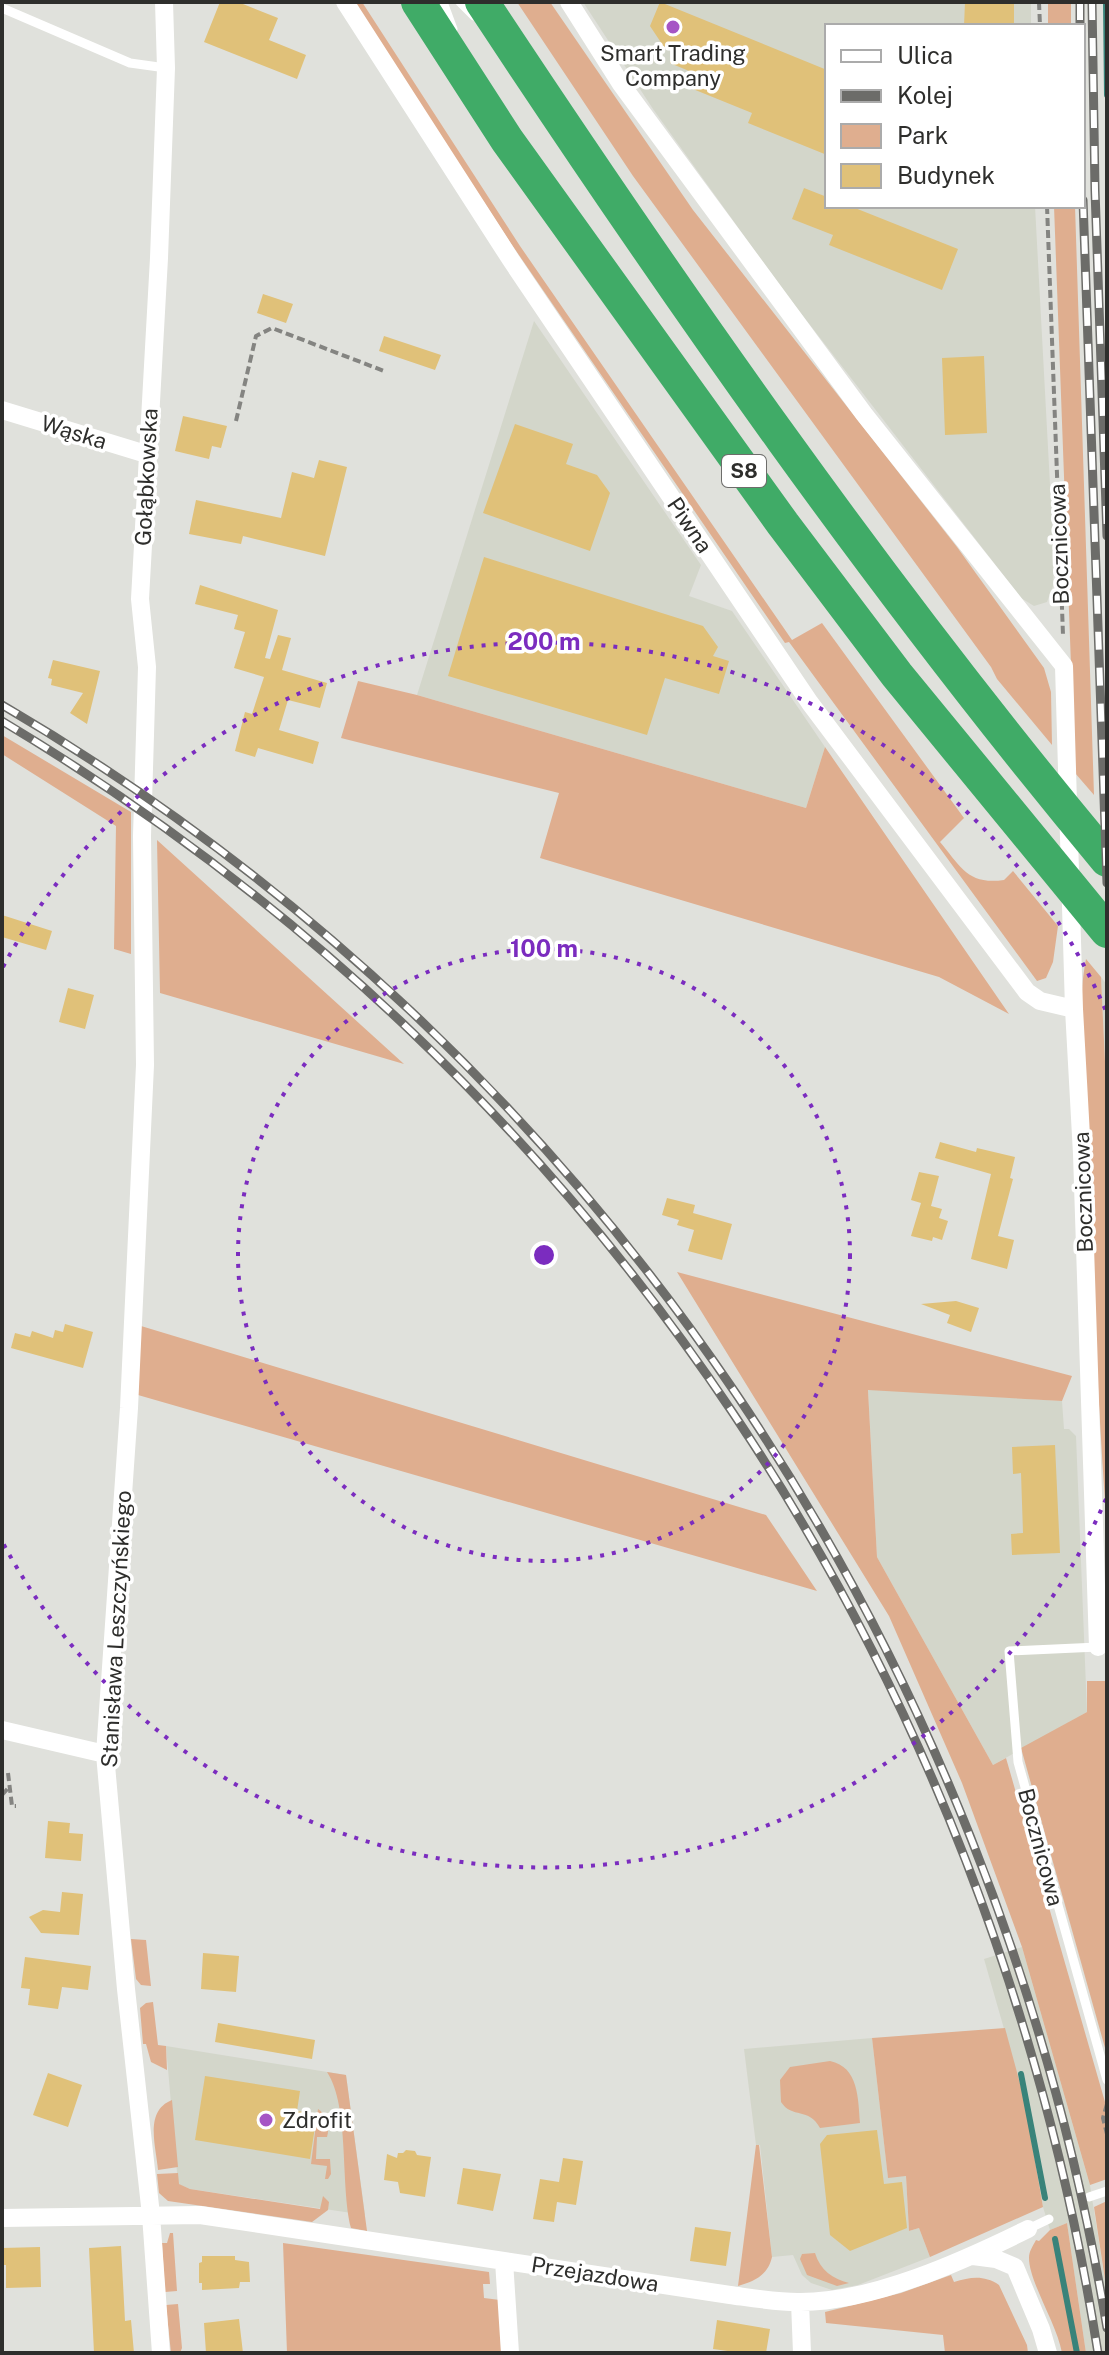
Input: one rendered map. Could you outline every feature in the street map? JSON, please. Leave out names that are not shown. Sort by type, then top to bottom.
[{"type":"highway","name":"S8","points":[[418,2],[552,205],[783,524],[897,675],[1107,931]]},
{"type":"highway","name":"S8","points":[[482,2],[599,178],[764,411],[1003,736],[1107,860]]},
{"type":"street","name":"Gołąbkowska","points":[[144,952],[142,836],[147,667],[140,599],[166,68],[164,2]]},
{"type":"street","name":"Piwna","points":[[345,2],[511,260],[810,703],[1027,992],[1058,1007],[1074,1009]]},
{"type":"street","points":[[569,2],[621,84],[864,414],[1064,666]]},
{"type":"street","name":"Wąska","points":[[2,410],[146,454]]},
{"type":"street","name":"Bocznicowa","points":[[1064,666],[1098,1647]]},
{"type":"street","name":"Stanisława Leszczyńskiego","points":[[144,952],[145,1065],[130,1380],[105,1754],[126,1989],[151,2215],[161,2353]]},
{"type":"street","points":[[2,1730],[105,1754]]},
{"type":"street","name":"Przejazdowa","points":[[2,2218],[200,2215],[730,2295],[800,2302],[837,2299],[876,2289],[973,2256],[1028,2229]]},
{"type":"street","points":[[973,2256],[986,2256],[1015,2267],[1048,2353]]},
{"type":"street","points":[[504,2261],[510,2353]]},
{"type":"street","points":[[800,2302],[802,2353]]},
{"type":"lane","points":[[443,2],[476,92]]},
{"type":"lane","points":[[460,2],[524,65]]},
{"type":"lane","points":[[2,8],[130,63],[166,68]]},
{"type":"lane","name":"Bocznicowa","points":[[1098,1647],[1009,1651],[1018,1762],[1107,2080]]},
{"type":"lane","points":[[1089,2197],[1107,2191]]},
{"type":"lane","points":[[1028,2229],[1049,2219]]},
{"type":"path","points":[[1039,2],[1040,24]]},
{"type":"path","name":"Bocznicowa","points":[[1047,208],[1064,666]]},
{"type":"path","points":[[236,421],[256,336],[272,328],[384,371]]},
{"type":"path","points":[[8,1773],[12,1806],[16,1806]]},
{"type":"path","points":[[2,1795],[10,1786]]},
{"type":"path","points":[[1107,2104],[1103,2118],[1107,2134]]},
{"type":"shaded area","points":[[583,2],[1031,2],[1031,24],[825,24],[825,208],[1035,208],[1054,559],[1053,586],[1047,602],[1034,606],[1021,598],[783,290],[653,109]]},
{"type":"shaded area","points":[[534,321],[701,565],[689,596],[732,611],[825,747],[806,808],[417,695]]},
{"type":"shaded area","points":[[1101,977],[1107,985],[1107,1104]]},
{"type":"shaded area","points":[[868,1389],[1062,1401],[1064,1429],[1069,1429],[1076,1436],[1087,1712],[993,1765],[877,1557]]},
{"type":"shaded area","points":[[1022,1947],[1090,2185],[1107,2293],[1107,2353],[1086,2353],[1067,2223],[1050,2230],[1043,2207],[1025,2102],[984,1959]]},
{"type":"shaded area","points":[[872,2038],[888,2177],[906,2176],[909,2231],[919,2228],[930,2257],[858,2285],[832,2290],[811,2283],[802,2275],[793,2255],[772,2257],[760,2145],[756,2145],[744,2049]]},
{"type":"shaded area","points":[[166,2046],[346,2075],[365,2215],[190,2189],[178,2184]]},
{"type":"green space","points":[[353,2],[362,2],[520,246],[792,640],[822,623],[964,818],[940,842],[973,877],[1004,880],[1013,871],[1058,926],[1053,962],[1046,978],[1037,981],[789,642],[785,643],[510,242]]},
{"type":"green space","points":[[517,2],[550,2],[693,210],[957,547],[1044,668],[1051,692],[1052,745],[997,679],[633,176]]},
{"type":"green space","points":[[1048,2],[1071,2],[1071,24],[1048,24]]},
{"type":"green space","points":[[1054,208],[1075,208],[1094,795],[1075,773]]},
{"type":"green space","points":[[358,681],[417,695],[806,808],[825,747],[1009,1014],[939,977],[540,858],[559,793],[341,738]]},
{"type":"green space","points":[[2,735],[131,812],[131,954],[114,949],[116,826],[2,754]]},
{"type":"green space","points":[[157,840],[404,1064],[160,993]]},
{"type":"green space","points":[[1086,959],[1101,977],[1107,1104],[1107,1531],[1082,1053],[1081,1004]]},
{"type":"green space","points":[[677,1272],[1072,1376],[1062,1401],[868,1390],[877,1557],[993,1765],[1006,1758],[1107,2109],[1107,2179],[1090,2185],[1022,1947],[962,1783],[889,1616]]},
{"type":"green space","points":[[141,1326],[766,1515],[817,1591],[138,1395]]},
{"type":"green space","points":[[1087,1681],[1107,1681],[1107,2055],[1021,1748],[1087,1712]]},
{"type":"green space","points":[[131,1939],[146,1940],[151,1986],[141,1985],[136,1979]]},
{"type":"green space","points":[[153,2002],[158,2045],[166,2046],[167,2070],[151,2062],[146,2044],[143,2044],[140,2008]]},
{"type":"green space","points":[[1005,2028],[1025,2102],[1043,2207],[930,2257],[919,2228],[909,2231],[906,2176],[888,2178],[872,2038]]},
{"type":"green space","points":[[830,2061],[840,2064],[852,2077],[860,2123],[820,2128],[811,2117],[790,2110],[781,2102],[780,2080],[790,2067]]},
{"type":"green space","points":[[327,2072],[346,2075],[367,2231],[351,2228],[339,2105]]},
{"type":"green space","points":[[172,2100],[178,2167],[158,2170],[155,2121],[163,2105]]},
{"type":"green space","points":[[318,2109],[326,2118],[328,2129],[327,2137],[317,2137],[316,2159],[330,2159],[331,2174],[328,2179],[325,2179],[327,2166],[311,2164]]},
{"type":"green space","points":[[756,2145],[759,2145],[772,2257],[760,2276],[738,2286]]},
{"type":"green space","points":[[178,2173],[179,2184],[190,2189],[320,2209],[323,2196],[329,2202],[328,2210],[312,2222],[168,2201],[159,2193],[157,2174]]},
{"type":"green space","points":[[1107,2201],[1107,2293],[1094,2207]]},
{"type":"green space","points":[[1067,2223],[1086,2353],[1062,2353],[1030,2268],[1030,2253],[1036,2240]]},
{"type":"green space","points":[[170,2233],[173,2233],[177,2291],[165,2292],[162,2243],[167,2243]]},
{"type":"green space","points":[[283,2243],[489,2272],[490,2284],[483,2284],[484,2298],[500,2300],[501,2353],[287,2353]]},
{"type":"green space","points":[[815,2253],[828,2273],[849,2283],[837,2286],[807,2275],[800,2259],[802,2254]]},
{"type":"green space","points":[[951,2275],[954,2282],[977,2278],[999,2285],[1028,2353],[945,2353],[943,2335],[826,2323],[825,2312],[901,2293]]},
{"type":"green space","points":[[178,2304],[182,2348],[180,2353],[171,2353],[166,2305]]},
{"type":"building","points":[[220,2],[238,2],[278,18],[269,40],[306,55],[297,79],[204,42]]},
{"type":"building","points":[[660,2],[825,69],[825,154],[748,123],[752,113],[683,85],[689,71],[670,63],[675,52],[664,47],[650,26]]},
{"type":"building","points":[[965,2],[1014,2],[1014,24],[964,24]]},
{"type":"building","points":[[804,188],[825,196],[825,208],[855,208],[958,249],[942,290],[829,245],[833,235],[792,219]]},
{"type":"building","points":[[263,294],[293,304],[286,323],[257,313]]},
{"type":"building","points":[[384,336],[441,355],[435,370],[379,351]]},
{"type":"building","points":[[984,356],[987,433],[945,435],[942,358]]},
{"type":"building","points":[[183,416],[227,426],[221,448],[212,446],[209,459],[175,451]]},
{"type":"building","points":[[515,424],[573,444],[566,464],[597,475],[610,493],[590,551],[483,513]]},
{"type":"building","points":[[319,460],[347,467],[325,556],[243,536],[241,544],[189,534],[196,500],[281,518],[292,472],[314,478]]},
{"type":"building","points":[[484,557],[703,626],[718,647],[713,656],[729,661],[719,694],[665,678],[647,735],[448,676]]},
{"type":"building","points":[[200,585],[278,610],[265,658],[270,659],[278,635],[291,638],[282,670],[327,683],[320,708],[288,700],[279,730],[319,742],[313,764],[258,748],[255,757],[235,751],[245,712],[252,714],[264,677],[234,668],[245,632],[234,629],[238,615],[195,604]]},
{"type":"building","points":[[53,660],[100,671],[87,724],[70,713],[83,693],[51,685],[52,679],[48,678]]},
{"type":"building","points":[[2,915],[52,931],[46,950],[2,937]]},
{"type":"building","points":[[68,988],[94,995],[85,1029],[59,1022]]},
{"type":"building","points":[[940,1142],[976,1152],[977,1148],[1015,1157],[1010,1178],[1013,1179],[998,1236],[1014,1240],[1007,1269],[971,1259],[991,1174],[935,1158]]},
{"type":"building","points":[[919,1172],[939,1176],[931,1206],[942,1209],[939,1218],[948,1221],[942,1240],[911,1236],[921,1203],[911,1200]]},
{"type":"building","points":[[667,1198],[695,1205],[693,1213],[732,1224],[722,1260],[688,1251],[694,1230],[677,1225],[679,1220],[662,1215]]},
{"type":"building","points":[[956,1301],[979,1308],[971,1332],[947,1323],[950,1315],[921,1304]]},
{"type":"building","points":[[65,1324],[93,1332],[83,1368],[11,1348],[15,1333],[30,1337],[32,1331],[53,1338],[55,1330],[63,1332]]},
{"type":"building","points":[[1055,1445],[1060,1553],[1012,1555],[1011,1534],[1023,1533],[1021,1473],[1013,1474],[1012,1447]]},
{"type":"building","points":[[48,1821],[70,1823],[69,1833],[83,1834],[81,1861],[45,1858]]},
{"type":"building","points":[[62,1892],[83,1894],[79,1935],[41,1933],[29,1917],[43,1910],[60,1912]]},
{"type":"building","points":[[203,1953],[239,1956],[236,1992],[201,1989]]},
{"type":"building","points":[[25,1957],[91,1966],[88,1990],[62,1987],[58,2009],[28,2005],[30,1989],[21,1988]]},
{"type":"building","points":[[218,2023],[315,2040],[312,2059],[215,2042]]},
{"type":"building","points":[[48,2073],[82,2085],[68,2127],[33,2115]]},
{"type":"building","points":[[205,2076],[300,2091],[297,2111],[317,2114],[310,2159],[195,2140]]},
{"type":"building","points":[[877,2130],[884,2184],[902,2182],[907,2228],[850,2251],[830,2235],[820,2144],[827,2135]]},
{"type":"building","points":[[406,2150],[431,2157],[425,2197],[400,2193],[398,2182],[384,2180],[387,2154],[397,2158],[398,2153]]},
{"type":"building","points":[[563,2158],[583,2161],[576,2205],[557,2202],[554,2222],[533,2219],[540,2179],[559,2182]]},
{"type":"building","points":[[463,2168],[501,2174],[493,2211],[457,2204]]},
{"type":"building","points":[[695,2227],[731,2232],[726,2266],[690,2261]]},
{"type":"building","points":[[121,2246],[125,2321],[131,2320],[134,2353],[94,2353],[89,2248]]},
{"type":"building","points":[[40,2247],[41,2287],[6,2288],[2,2248]]},
{"type":"building","points":[[202,2256],[235,2256],[235,2260],[249,2262],[250,2282],[240,2282],[239,2288],[202,2290],[199,2263]]},
{"type":"building","points":[[239,2319],[243,2353],[206,2353],[204,2323]]},
{"type":"building","points":[[717,2320],[770,2329],[766,2353],[713,2349]]},
{"type":"waterway","points":[[1106,2],[1107,95]]},
{"type":"waterway","points":[[1021,2074],[1045,2198]]},
{"type":"waterway","points":[[1055,2239],[1077,2353]]},
{"type":"railway","points":[[1080,2],[1080,24]]},
{"type":"railway","points":[[1092,2],[1107,536]]},
{"type":"railway","points":[[1083,208],[1107,883]]},
{"type":"railway","points":[[2,705],[216,847],[410,1010],[584,1193],[736,1393],[865,1609],[971,1838],[1052,2078],[1107,2328]]},
{"type":"railway","points":[[2,721],[216,865],[410,1030],[583,1213],[733,1414],[861,1629],[965,1859],[1044,2101],[1098,2353]]},
{"type":"place","name":"Smart Trading Company","points":[[673,27]]},
{"type":"place","name":"Zdrofit","points":[[266,2120]]}]
